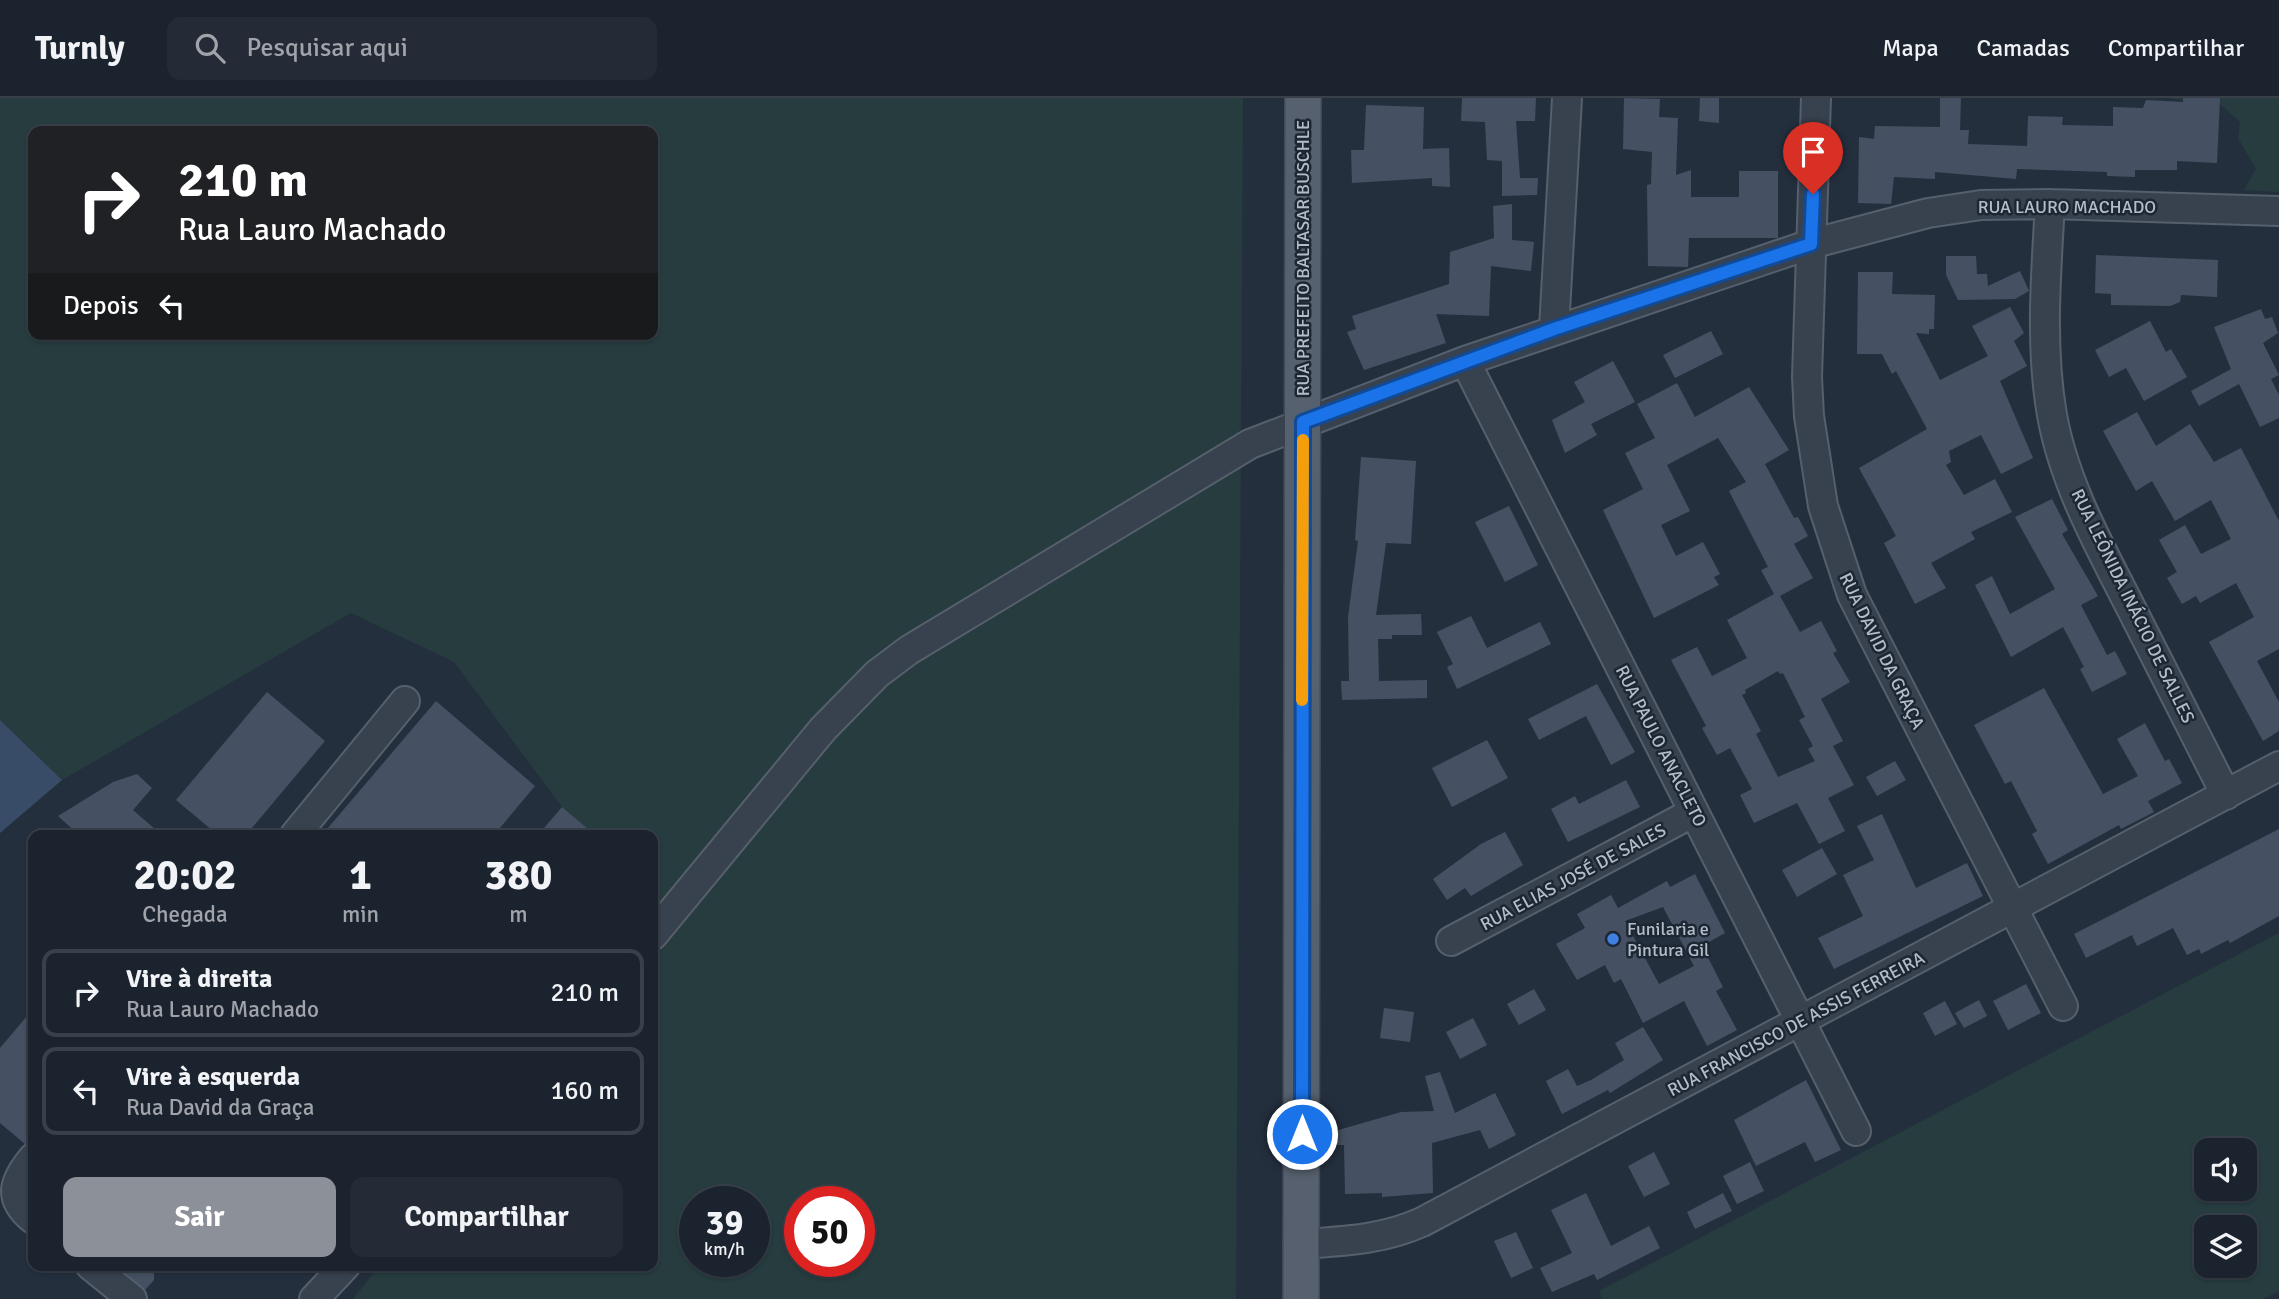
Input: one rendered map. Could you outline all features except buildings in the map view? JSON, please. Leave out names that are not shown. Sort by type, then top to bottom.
[{"type":"main road","name":"RUA PREFEITO BALTASAR BUSCHLE","points":[[1301,1299],[1303,98]]},
{"type":"street","points":[[1554,329],[1567,98]]},
{"type":"street","name":"RUA DAVID DA GRAÇA","points":[[1816,98],[1809,416],[1821,495],[1835,549],[1872,638],[2063,1006]]},
{"type":"street","name":"RUA LAURO MACHADO","points":[[658,929],[823,729],[877,674],[909,650],[1213,464],[1303,422],[1554,329],[1811,244],[1957,207],[2050,204],[2279,211]]},
{"type":"street","name":"RUA LEÔNIDA INÁCIO DE SALLES","points":[[2050,204],[2045,299],[2048,376],[2052,414],[2061,450],[2104,555],[2226,795]]},
{"type":"street","name":"RUA PAULO ANACLETO","points":[[1465,361],[1856,1131]]},
{"type":"street","points":[[299,830],[405,701]]},
{"type":"street","name":"RUA FRANCISCO DE ASSIS FERREIRA","points":[[1302,1244],[1366,1240],[1403,1231],[2279,766]]},
{"type":"street","name":"RUA ELIAS JOSÉ DE SALES","points":[[1451,941],[1694,812]]},
{"type":"street","points":[[28,1164],[18,1177],[16,1193],[20,1208],[28,1215]]},
{"type":"street","points":[[97,1271],[132,1299]]},
{"type":"street","points":[[314,1299],[340,1271]]},
{"type":"green space","points":[[0,98],[1243,98],[1236,1299],[353,1299],[375,1271],[658,1271],[658,830],[579,830],[454,662],[351,613],[62,780],[0,720]]},
{"type":"green space","points":[[2166,98],[2279,98],[2279,192],[2244,190],[2256,169],[2238,138],[2240,122],[2219,103]]},
{"type":"green space","points":[[2279,933],[2279,1291],[2263,1299],[1602,1299],[1599,1291]]},
{"type":"water","points":[[0,720],[62,780],[0,833]]},
{"type":"slow traffic","points":[[1302,700],[1303,440]]},
{"type":"place","name":"Funilaria e Pintura Gil","points":[[1613,939]]},
{"type":"route","points":[[1302,1134],[1303,422],[1554,329],[1811,244],[1813,194]]}]
